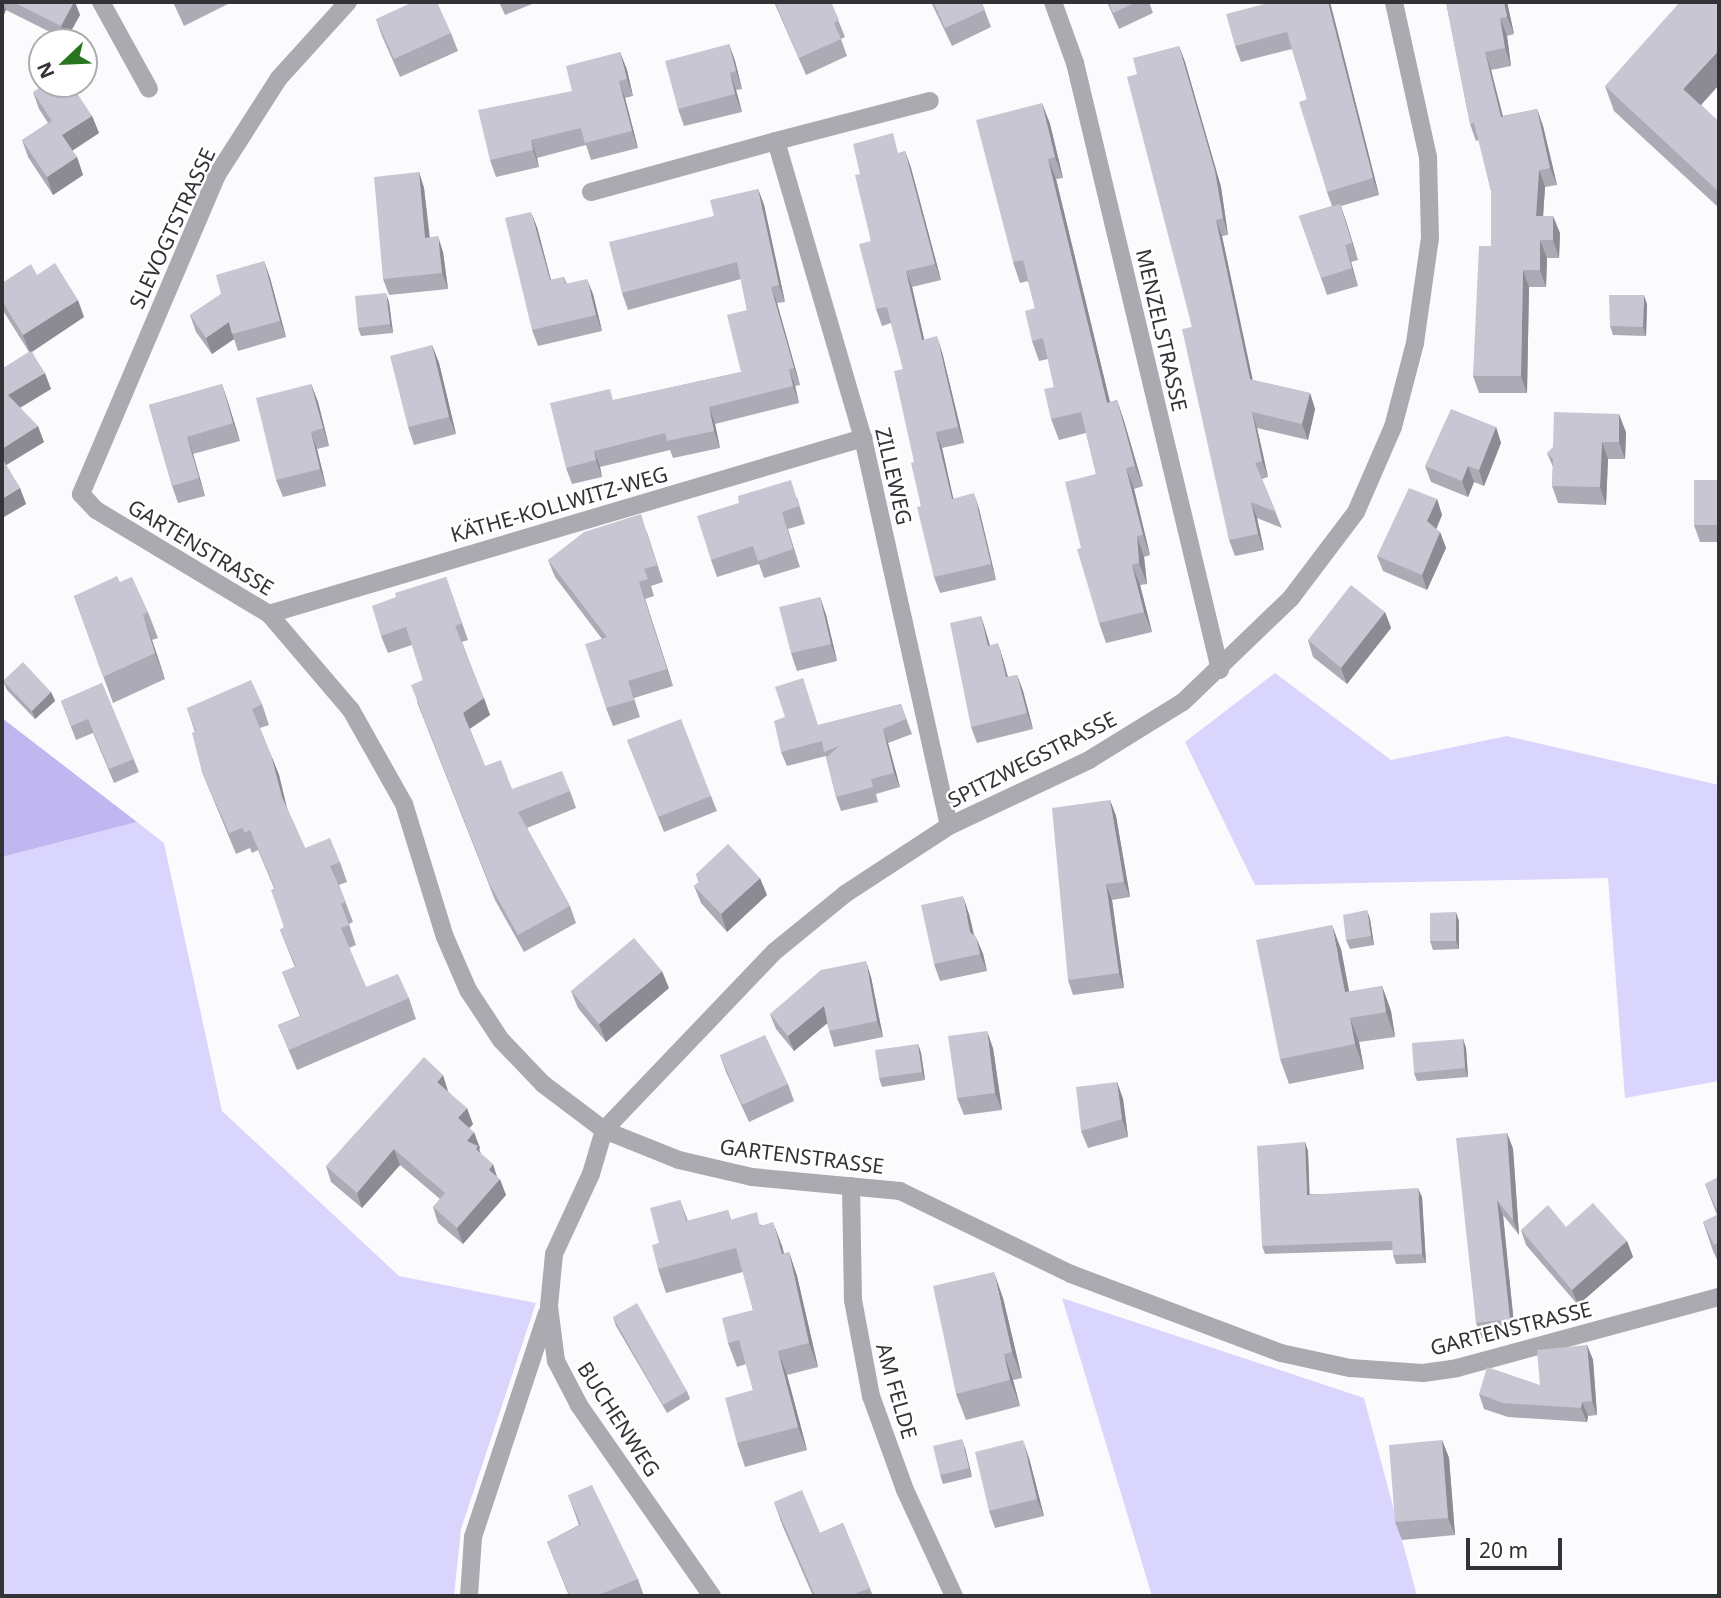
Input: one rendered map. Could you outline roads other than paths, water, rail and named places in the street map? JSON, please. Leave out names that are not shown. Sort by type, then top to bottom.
[{"type":"street","points":[[101,2],[149,89]]},
{"type":"street","name":"SLEVOGTSTRASSE","points":[[83,499],[80,489],[217,176],[279,78],[348,2]]},
{"type":"street","name":"MENZELSTRASSE","points":[[1053,2],[1075,63],[1220,670]]},
{"type":"street","name":"SPITZWEGSTRASSE","points":[[604,1129],[810,920],[949,827],[1127,738],[1183,702],[1220,670],[1291,598],[1356,512],[1393,427],[1415,343],[1430,239],[1429,175],[1394,2]]},
{"type":"street","points":[[591,192],[930,101]]},
{"type":"street","name":"ZILLEWEG","points":[[776,141],[863,438],[949,827]]},
{"type":"street","name":"KÄTHE-KOLLWITZ-WEG","points":[[269,614],[863,438]]},
{"type":"street","name":"GARTENSTRASSE","points":[[83,499],[269,614],[351,710],[397,790],[445,937],[480,1012],[543,1084],[604,1129],[706,1167],[900,1191],[1070,1274],[1281,1353],[1350,1368],[1423,1373],[1457,1368],[1719,1297]]},
{"type":"street","name":"BUCHENWEG","points":[[604,1129],[591,1174],[554,1254],[549,1306],[561,1375],[712,1596]]},
{"type":"street","name":"AM FELDE","points":[[851,1186],[853,1300],[871,1396],[905,1490],[954,1596]]},
{"type":"street","points":[[469,1596],[473,1537],[549,1306]]}]
